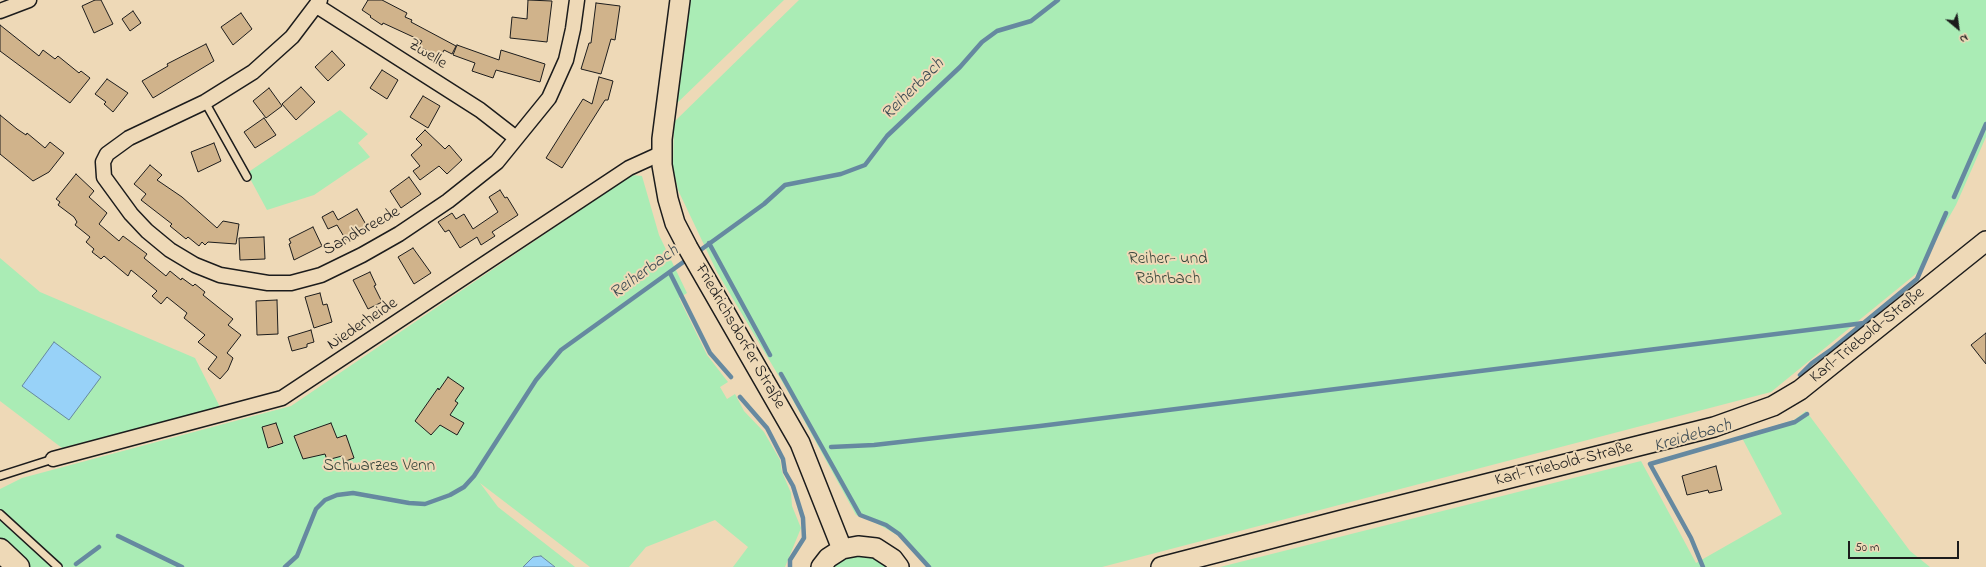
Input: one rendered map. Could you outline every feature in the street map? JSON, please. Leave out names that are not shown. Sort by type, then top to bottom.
[{"type":"highway","points":[[0,550],[18,567]]},
{"type":"street","points":[[0,11],[29,0]]},
{"type":"street","name":"Sandbreede","points":[[205,102],[129,138],[107,154],[103,162],[104,177],[131,214],[147,231],[170,250],[195,265],[220,275],[268,283],[291,283],[321,275],[362,255],[399,234],[448,201],[497,162],[549,98],[566,60],[573,29],[577,0]]},
{"type":"street","name":"Friedrichsdorfer Straße","points":[[680,0],[665,113],[662,153],[664,181],[668,199],[675,222],[697,265],[800,443],[842,549]]},
{"type":"street","points":[[205,102],[253,72],[292,36],[318,3]]},
{"type":"street","name":"Zwelle","points":[[318,3],[480,110],[516,138]]},
{"type":"street","name":"Niederheide","points":[[53,459],[282,398],[628,168],[662,153]]},
{"type":"street","name":"Karl-Triebold-Straße","points":[[1161,567],[1714,427],[1773,406],[1800,390],[1986,241]]},
{"type":"street","points":[[821,567],[828,558],[842,549],[858,546],[876,548],[893,558],[899,567]]},
{"type":"lane","points":[[205,102],[247,177]]},
{"type":"lane","points":[[0,476],[53,459]]},
{"type":"lane","points":[[0,514],[58,567]]},
{"type":"green space","points":[[690,0],[784,0],[674,106]]},
{"type":"green space","name":"Reiher- und Röhrbach","points":[[799,0],[1986,0],[1986,137],[1956,205],[1917,273],[1771,392],[1102,567],[928,567],[899,536],[876,523],[856,515],[790,395],[717,272],[678,190],[673,168],[674,122]]},
{"type":"green space","points":[[340,110],[368,134],[358,143],[370,157],[314,195],[267,210],[247,173]]},
{"type":"green space","name":"Schwarzes Venn","points":[[632,175],[642,176],[659,235],[687,293],[679,298],[707,355],[728,382],[720,387],[727,399],[735,394],[744,411],[764,432],[780,460],[782,472],[791,493],[792,506],[801,528],[785,567],[733,567],[748,547],[715,520],[646,547],[629,567],[590,567],[480,483],[498,507],[575,567],[555,567],[541,556],[533,557],[523,567],[0,567],[0,489],[22,478],[291,406]]},
{"type":"green space","points":[[0,258],[40,292],[195,358],[220,407],[62,448],[0,401]]},
{"type":"green space","points":[[1806,411],[1910,551],[1930,567],[1220,567],[1641,461],[1696,563],[1782,514],[1741,436],[1794,420]]},
{"type":"green space","points":[[860,554],[874,557],[889,567],[831,567],[844,557]]},
{"type":"water","points":[[54,342],[101,377],[69,420],[22,386]]},
{"type":"water","points":[[541,556],[555,567],[523,567],[533,557]]},
{"type":"building","points":[[95,0],[101,0],[113,24],[94,33],[82,6]]},
{"type":"building","points":[[368,0],[382,0],[407,13],[405,17],[412,20],[411,22],[456,46],[452,54],[444,50],[440,58],[419,46],[422,41],[383,23],[382,25],[362,10]]},
{"type":"building","points":[[528,0],[552,1],[547,42],[510,38],[512,17],[527,19]]},
{"type":"building","points":[[596,3],[620,6],[615,40],[611,39],[601,74],[581,69],[589,43],[591,43]]},
{"type":"building","points":[[133,11],[141,23],[130,31],[122,19]]},
{"type":"building","points":[[241,13],[252,29],[233,45],[221,27]]},
{"type":"building","points":[[0,25],[39,56],[43,50],[55,59],[58,56],[79,73],[81,71],[90,78],[70,103],[0,51]]},
{"type":"building","points":[[206,44],[214,61],[153,98],[142,81],[168,66],[167,64]]},
{"type":"building","points":[[457,45],[499,60],[501,50],[545,64],[540,82],[496,70],[493,78],[472,71],[475,63],[453,55]]},
{"type":"building","points":[[332,51],[345,65],[328,81],[315,67]]},
{"type":"building","points":[[382,70],[398,80],[387,99],[370,88]]},
{"type":"building","points":[[599,77],[613,81],[608,100],[605,100],[562,168],[546,158],[583,99],[592,104]]},
{"type":"building","points":[[107,79],[128,93],[113,112],[104,104],[106,102],[95,94]]},
{"type":"building","points":[[301,87],[315,102],[296,120],[282,104]]},
{"type":"building","points":[[269,88],[282,106],[266,118],[253,101]]},
{"type":"building","points":[[423,96],[440,106],[428,128],[410,117]]},
{"type":"building","points":[[0,115],[26,135],[27,133],[45,148],[50,142],[64,153],[49,172],[33,181],[0,154]]},
{"type":"building","points":[[264,118],[276,135],[255,148],[244,132]]},
{"type":"building","points":[[425,130],[445,149],[449,145],[462,160],[447,174],[439,166],[420,180],[413,171],[420,166],[411,155],[422,145],[416,139]]},
{"type":"building","points":[[214,143],[221,161],[198,172],[191,152]]},
{"type":"building","points":[[150,165],[162,175],[157,180],[182,197],[217,228],[223,221],[239,224],[236,244],[208,242],[205,245],[202,242],[199,246],[188,237],[186,239],[170,226],[172,224],[141,200],[146,194],[134,184]]},
{"type":"building","points":[[76,174],[94,191],[89,197],[107,213],[99,224],[119,241],[123,236],[147,254],[144,258],[166,276],[170,271],[181,280],[182,278],[193,286],[195,284],[205,292],[203,295],[233,319],[228,325],[241,335],[227,353],[233,358],[228,370],[220,379],[208,369],[217,357],[198,342],[205,335],[184,318],[187,313],[167,297],[161,304],[152,296],[157,291],[131,270],[128,276],[104,256],[101,259],[92,252],[94,249],[86,242],[90,237],[75,225],[77,222],[74,217],[58,205],[60,202],[56,199]]},
{"type":"building","points":[[409,177],[421,194],[401,208],[390,191]]},
{"type":"building","points":[[500,190],[505,198],[507,197],[518,215],[492,232],[495,236],[481,245],[477,237],[460,248],[449,230],[445,232],[438,222],[452,213],[456,219],[464,214],[473,229],[498,212],[489,197]]},
{"type":"building","points":[[357,209],[368,228],[346,240],[337,225],[328,229],[322,217],[333,211],[338,220]]},
{"type":"building","points":[[313,227],[322,246],[294,260],[289,239]]},
{"type":"building","points":[[264,237],[265,259],[240,260],[239,238]]},
{"type":"building","points":[[413,248],[431,273],[414,284],[398,257]]},
{"type":"building","points":[[370,272],[376,285],[374,286],[382,302],[368,309],[353,280]]},
{"type":"building","points":[[320,293],[323,305],[327,304],[332,322],[314,328],[305,297]]},
{"type":"building","points":[[277,300],[278,334],[257,335],[256,301]]},
{"type":"building","points":[[311,330],[314,342],[307,344],[307,347],[292,351],[288,337]]},
{"type":"building","points":[[1986,333],[1986,364],[1971,345]]},
{"type":"building","points":[[448,377],[464,388],[455,401],[458,403],[450,415],[464,423],[457,435],[440,425],[431,435],[415,421],[438,388],[439,390]]},
{"type":"building","points":[[276,423],[283,443],[268,448],[262,427]]},
{"type":"building","points":[[331,423],[337,438],[346,435],[354,458],[343,462],[342,456],[327,460],[325,454],[303,459],[294,436]]},
{"type":"building","points":[[1716,466],[1722,490],[1709,493],[1708,490],[1687,495],[1682,476]]},
{"type":"waterway","name":"Reiherbach","points":[[695,254],[764,204],[785,185],[841,174],[865,165],[887,136],[960,67],[982,42],[997,31],[1031,21],[1058,0]]},
{"type":"waterway","name":"Kreidebach","points":[[1954,197],[1986,124]]},
{"type":"waterway","name":"Kreidebach","points":[[1800,375],[1812,363],[1832,349],[1917,279],[1946,213]]},
{"type":"waterway","points":[[709,243],[770,355]]},
{"type":"waterway","name":"Reiherbach","points":[[285,567],[297,556],[316,509],[325,500],[337,495],[353,493],[409,503],[425,504],[450,495],[464,487],[474,476],[536,380],[561,350],[689,258]]},
{"type":"waterway","points":[[670,273],[710,353],[731,377]]},
{"type":"waterway","points":[[831,447],[874,445],[1040,426],[1864,323]]},
{"type":"waterway","points":[[781,374],[860,515],[886,525],[899,534],[929,567]]},
{"type":"waterway","points":[[740,397],[767,428],[783,459],[785,472],[793,486],[803,518],[804,538],[790,560],[790,567]]},
{"type":"waterway","name":"Kreidebach","points":[[1703,567],[1691,538],[1650,464],[1795,422],[1807,414]]},
{"type":"waterway","points":[[118,536],[182,567]]},
{"type":"waterway","points":[[76,564],[99,547]]}]
